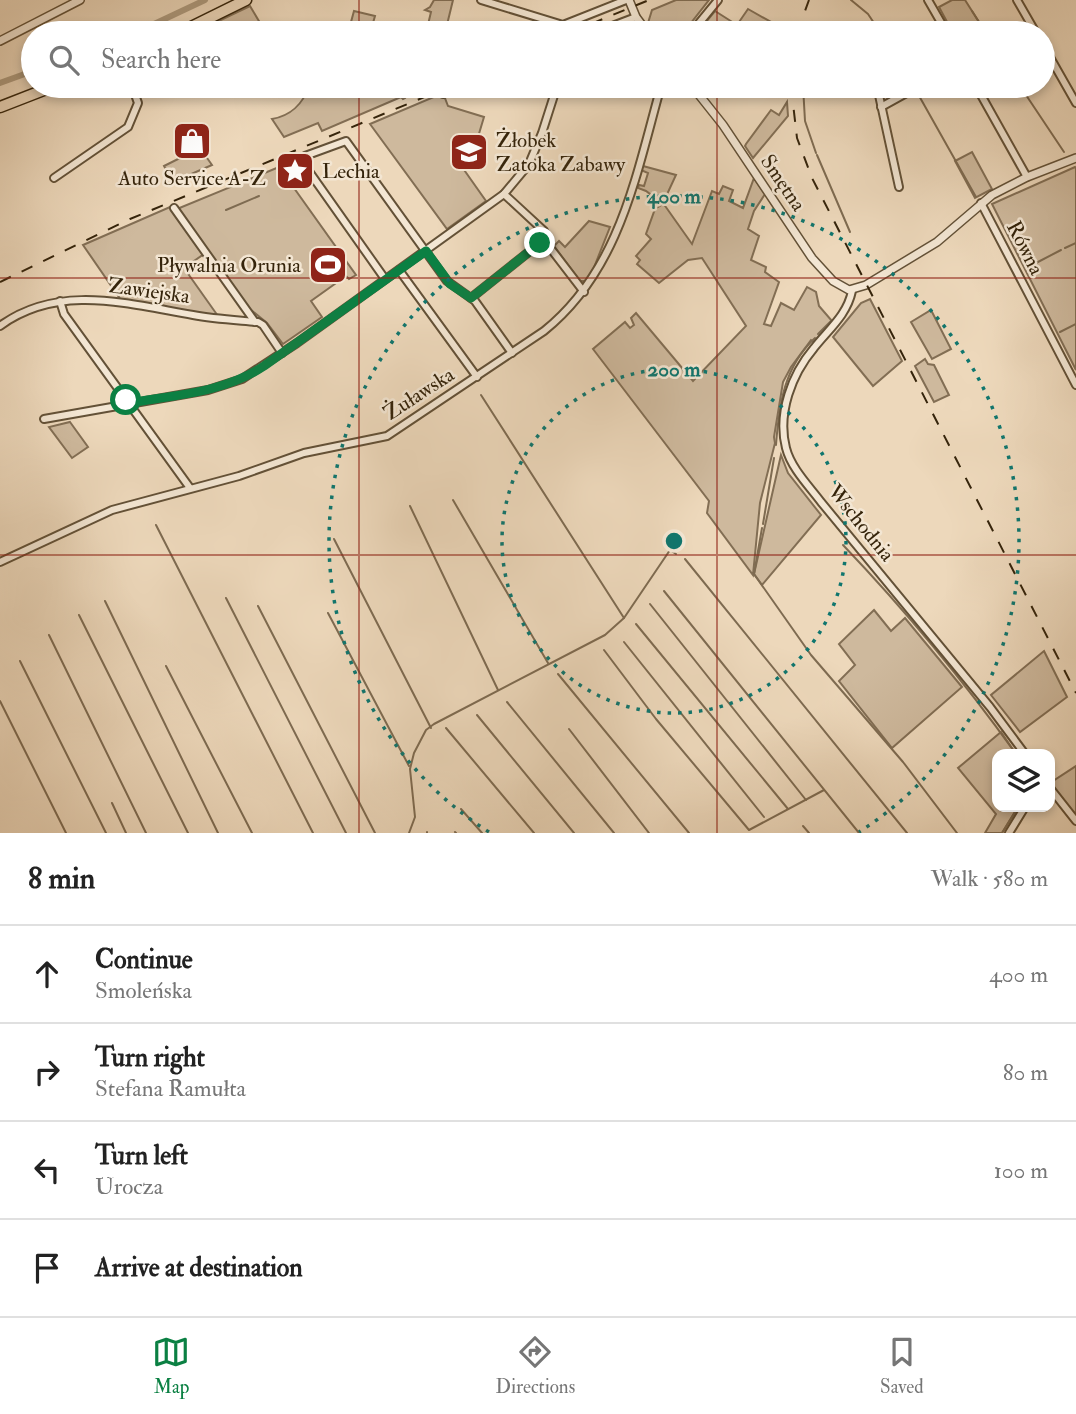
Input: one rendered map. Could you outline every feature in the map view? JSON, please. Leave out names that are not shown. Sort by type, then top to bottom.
[{"type":"main road","points":[[203,21],[246,0]]},
{"type":"main road","points":[[0,107],[23,98]]},
{"type":"street","points":[[39,21],[80,0]]},
{"type":"street","points":[[481,0],[550,21]]},
{"type":"street","points":[[573,21],[627,0],[639,21]]},
{"type":"street","points":[[701,21],[718,0]]},
{"type":"street","points":[[928,0],[940,21]]},
{"type":"street","points":[[1017,0],[1029,21]]},
{"type":"street","points":[[626,21],[636,17]]},
{"type":"street","points":[[0,41],[21,30]]},
{"type":"street","points":[[1055,66],[1076,103]]},
{"type":"street","points":[[54,178],[128,127],[138,103],[136,98]]},
{"type":"street","points":[[44,419],[220,387],[256,371],[504,194],[529,164],[542,134],[552,98]]},
{"type":"street","name":"Żuławska","points":[[0,562],[112,510],[251,472],[304,453],[387,436],[556,322],[584,292],[601,267],[613,242],[642,158],[658,98]]},
{"type":"street","name":"Smętna","points":[[702,98],[723,125],[812,258],[839,286],[852,290]]},
{"type":"street","points":[[879,98],[899,187]]},
{"type":"street","points":[[881,107],[897,98]]},
{"type":"street","points":[[983,98],[1027,177]]},
{"type":"street","points":[[385,279],[302,160],[344,139],[450,284],[471,298],[512,353]]},
{"type":"street","points":[[852,290],[880,277],[937,242],[982,203],[1027,177],[1076,158]]},
{"type":"street","points":[[504,194],[544,231],[551,249],[584,292]]},
{"type":"street","name":"Równa","points":[[982,203],[1076,385]]},
{"type":"street","points":[[174,208],[282,354]]},
{"type":"street","points":[[471,298],[540,243],[548,241]]},
{"type":"street","points":[[399,270],[477,377]]},
{"type":"street","name":"Wschodnia","points":[[852,290],[846,309],[805,359],[795,377],[785,409],[786,447],[799,473],[821,502],[990,707],[1021,749]]},
{"type":"street","points":[[61,301],[64,314],[190,488]]},
{"type":"street","name":"Zawiejska","points":[[0,326],[32,308],[61,301],[137,304],[200,316],[255,321]]},
{"type":"street","points":[[1055,794],[1076,821]]},
{"type":"street","points":[[1009,833],[1022,812]]},
{"type":"shaded area","points":[[434,0],[453,0],[448,21],[429,21],[431,12],[425,10]]},
{"type":"shaded area","points":[[676,0],[709,0],[692,21],[649,21],[652,10]]},
{"type":"shaded area","points":[[952,0],[965,0],[978,21],[947,21],[939,7]]},
{"type":"shaded area","points":[[250,6],[259,21],[219,21]]},
{"type":"shaded area","points":[[748,9],[769,21],[740,21]]},
{"type":"shaded area","points":[[354,11],[375,16],[374,21],[351,21]]},
{"type":"shaded area","points":[[715,11],[731,21],[707,21]]},
{"type":"shaded area","points":[[303,98],[399,98],[322,131],[318,123],[284,137],[272,119],[295,108]]},
{"type":"shaded area","points":[[431,98],[445,98],[448,106],[484,117],[478,137],[475,137],[477,142],[455,157],[486,201],[447,229],[370,124]]},
{"type":"shaded area","points":[[787,102],[788,116],[753,158],[746,144],[771,110],[779,115]]},
{"type":"shaded area","points":[[200,148],[212,165],[173,182],[164,166]]},
{"type":"shaded area","points":[[972,152],[992,189],[975,198],[955,161]]},
{"type":"shaded area","points":[[643,166],[676,175],[663,203],[692,244],[712,191],[719,194],[723,186],[733,190],[729,201],[743,208],[754,178],[765,194],[754,211],[748,229],[759,236],[751,260],[766,267],[765,272],[779,282],[764,324],[771,326],[781,303],[794,310],[807,287],[816,292],[819,306],[832,321],[814,342],[811,340],[783,382],[775,443],[760,503],[753,575],[707,513],[709,501],[593,349],[625,322],[630,328],[634,325],[631,318],[636,313],[693,381],[746,326],[702,258],[688,260],[659,283],[637,264],[640,260],[636,256],[651,239],[646,234],[655,209],[663,204],[638,188],[639,185],[644,186],[648,173],[641,170]]},
{"type":"shaded area","points":[[279,167],[356,275],[349,279],[346,276],[311,301],[322,317],[283,344],[267,323],[245,305],[177,209]]},
{"type":"shaded area","points":[[1076,168],[1076,370],[992,204]]},
{"type":"shaded area","points":[[170,207],[204,254],[184,268],[218,316],[121,300],[83,245]]},
{"type":"shaded area","points":[[589,221],[610,227],[591,275],[586,281],[580,281],[554,246],[559,241],[565,247]]},
{"type":"shaded area","points":[[870,299],[902,361],[873,386],[833,337],[861,303]]},
{"type":"shaded area","points":[[931,310],[951,349],[932,359],[911,322]]},
{"type":"shaded area","points":[[925,359],[928,364],[934,365],[949,395],[934,402],[915,366]]},
{"type":"shaded area","points":[[70,422],[88,447],[72,458],[49,427]]},
{"type":"shaded area","points":[[781,455],[788,473],[821,515],[762,585],[754,574]]},
{"type":"shaded area","points":[[874,610],[891,631],[905,618],[962,687],[892,748],[839,681],[855,665],[839,644]]},
{"type":"shaded area","points":[[1044,651],[1067,697],[1020,732],[991,695]]},
{"type":"shaded area","points":[[1001,732],[1013,749],[992,749],[992,809],[958,768]]},
{"type":"shaded area","points":[[1076,766],[1076,817],[1055,790],[1055,780]]},
{"type":"shaded area","points":[[994,812],[1015,812],[1002,833],[985,833],[996,814]]},
{"type":"waterway","points":[[160,21],[205,0]]},
{"type":"waterway","points":[[851,0],[873,21]]},
{"type":"waterway","points":[[972,11],[978,21]]},
{"type":"waterway","points":[[0,83],[21,75]]},
{"type":"waterway","points":[[804,98],[805,121],[816,153]]},
{"type":"waterway","points":[[920,98],[976,197]]},
{"type":"waterway","points":[[1028,98],[1064,152]]},
{"type":"waterway","points":[[817,155],[850,232]]},
{"type":"waterway","points":[[226,210],[259,196]]},
{"type":"waterway","points":[[1065,248],[1076,243]]},
{"type":"waterway","points":[[1036,263],[1061,250]]},
{"type":"waterway","points":[[818,334],[831,321]]},
{"type":"waterway","points":[[1060,332],[1076,324]]},
{"type":"waterway","points":[[776,445],[785,387],[796,361],[815,338]]},
{"type":"waterway","points":[[481,395],[624,618]]},
{"type":"waterway","points":[[763,524],[774,458]]},
{"type":"waterway","points":[[453,500],[548,663]]},
{"type":"waterway","points":[[410,506],[498,690]]},
{"type":"waterway","points":[[156,525],[313,833]]},
{"type":"waterway","points":[[762,528],[754,574],[811,655],[903,762],[957,833]]},
{"type":"waterway","points":[[334,539],[431,728]]},
{"type":"waterway","points":[[843,545],[933,646],[1012,749]]},
{"type":"waterway","points":[[409,833],[415,817],[410,769],[414,753],[426,730],[605,635],[624,618],[670,550],[676,554]]},
{"type":"waterway","points":[[685,559],[907,833]]},
{"type":"waterway","points":[[664,591],[859,833]]},
{"type":"waterway","points":[[226,598],[346,833]]},
{"type":"waterway","points":[[105,601],[218,833]]},
{"type":"waterway","points":[[650,604],[806,800]]},
{"type":"waterway","points":[[258,606],[375,833]]},
{"type":"waterway","points":[[328,613],[409,766]]},
{"type":"waterway","points":[[79,615],[188,833]]},
{"type":"waterway","points":[[636,624],[788,809]]},
{"type":"waterway","points":[[49,635],[146,833]]},
{"type":"waterway","points":[[624,642],[764,817]]},
{"type":"waterway","points":[[604,650],[656,719],[749,830],[824,790]]},
{"type":"waterway","points":[[20,661],[106,833]]},
{"type":"waterway","points":[[166,666],[252,833]]},
{"type":"waterway","points":[[558,674],[689,833]]},
{"type":"waterway","points":[[0,701],[66,833]]},
{"type":"waterway","points":[[507,702],[614,833]]},
{"type":"waterway","points":[[477,715],[574,833]]},
{"type":"waterway","points":[[446,728],[534,833]]},
{"type":"waterway","points":[[569,729],[649,833]]},
{"type":"waterway","points":[[112,803],[126,833]]},
{"type":"waterway","points":[[461,809],[482,833]]},
{"type":"waterway","points":[[1002,833],[1015,812]]},
{"type":"waterway","points":[[803,826],[809,833]]},
{"type":"railway","points":[[598,21],[649,0]]},
{"type":"railway","points":[[801,21],[809,0]]},
{"type":"railway","points":[[0,282],[130,219],[422,98]]},
{"type":"railway","points":[[792,98],[797,138],[812,178],[1076,693]]},
{"type":"place","name":"Auto Service A-Z","points":[[192,141]]},
{"type":"place","name":"Żłobek Zatoka Zabawy","points":[[469,152]]},
{"type":"place","name":"Lechia","points":[[295,171]]},
{"type":"place","name":"Pływalnia Orunia","points":[[328,265]]},
{"type":"route","points":[[126,400],[129,403],[209,390],[242,379],[426,251],[450,284],[471,298],[540,243]]}]
